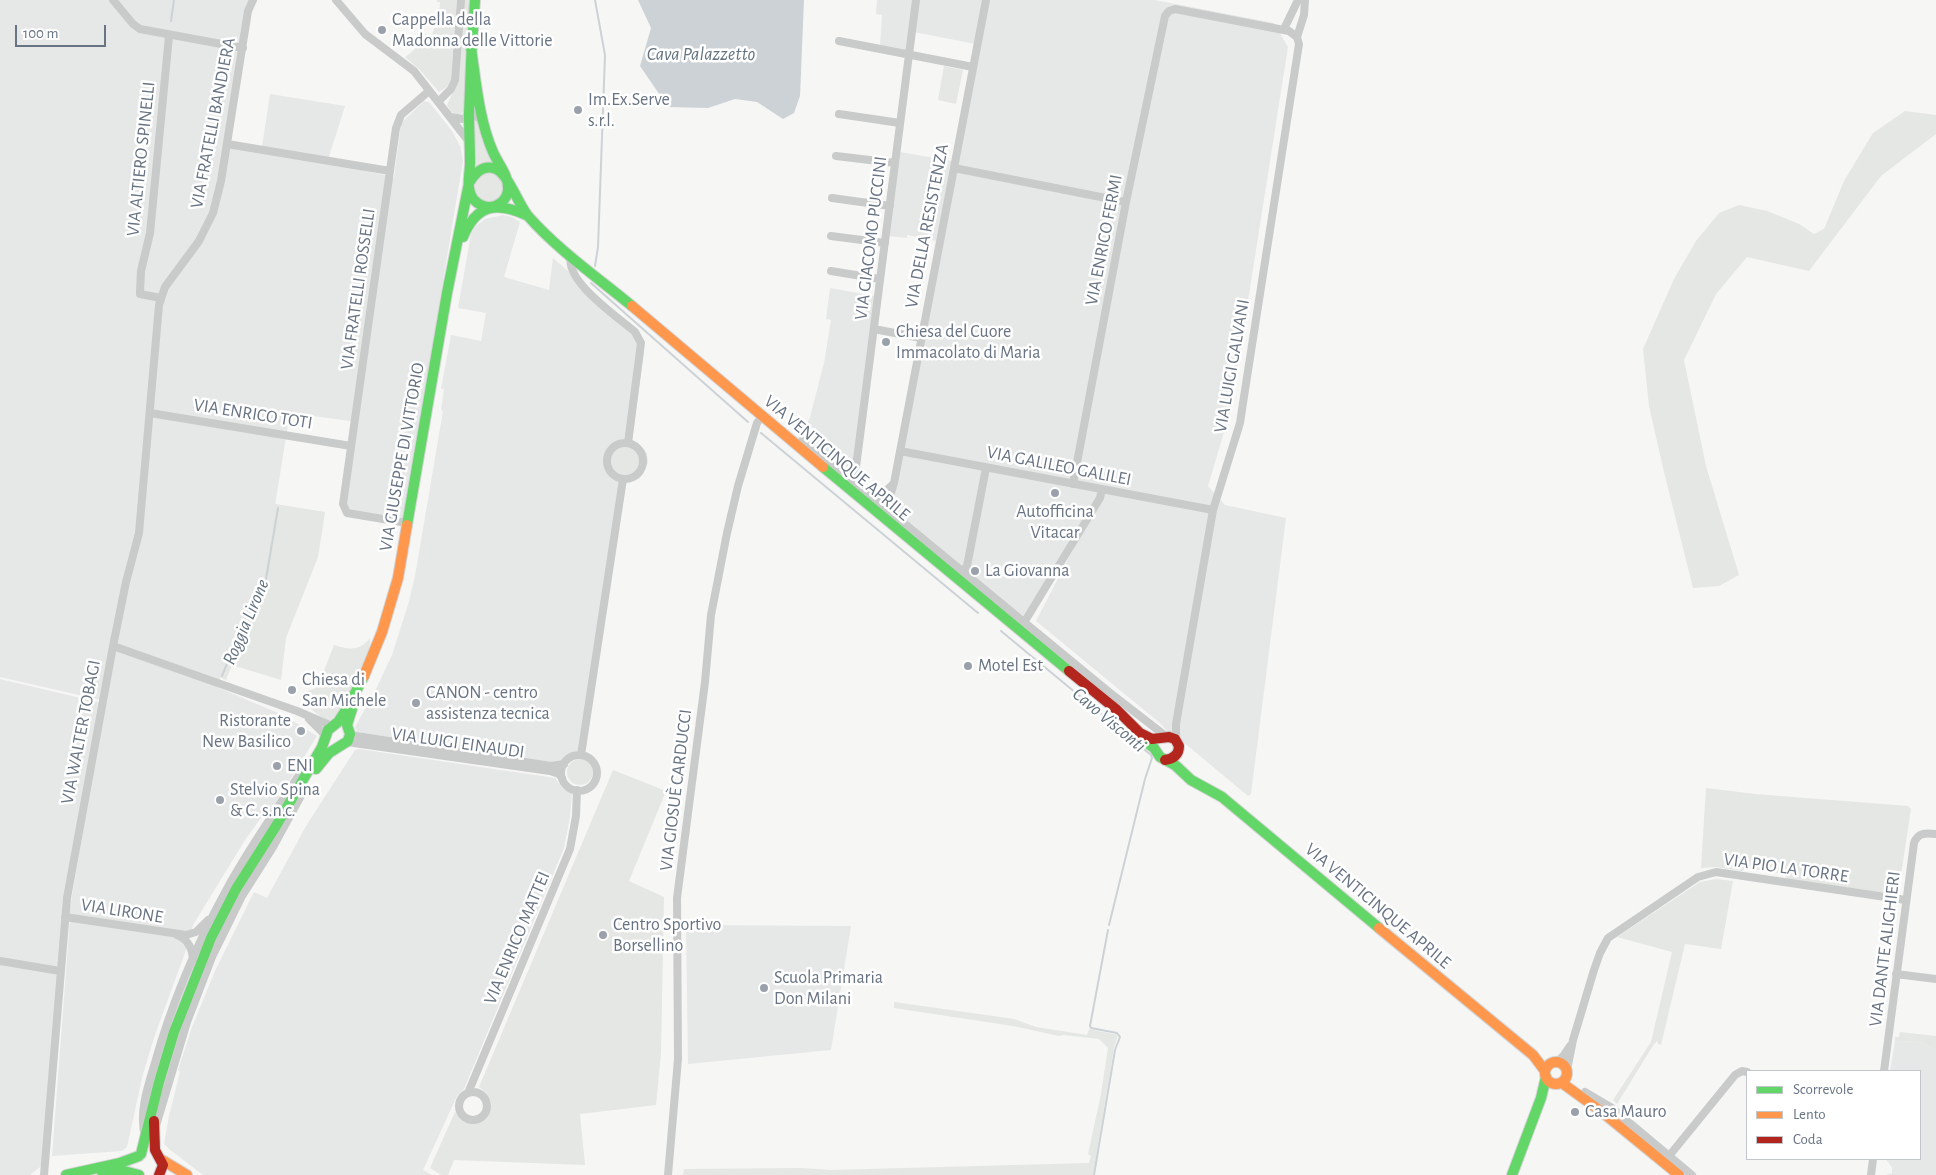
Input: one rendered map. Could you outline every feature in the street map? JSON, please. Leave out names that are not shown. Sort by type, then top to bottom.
[{"type":"main road","points":[[471,48],[475,0]]},
{"type":"main road","name":"VIA GIUSEPPE DI VITTORIO","points":[[139,1175],[135,1164],[150,1136],[155,1097],[182,1008],[207,947],[236,889],[317,756],[327,738],[328,731],[344,713],[355,693],[382,632],[398,578],[447,293],[469,184],[471,48]]},
{"type":"main road","name":"VIA VENTICINQUE APRILE","points":[[471,48],[482,119],[494,154],[527,215],[571,256],[659,327],[762,416],[799,442],[882,510],[1129,723],[1149,738],[1169,738]]},
{"type":"main road","points":[[486,167],[498,170],[506,178],[507,196],[501,203],[494,206],[484,206],[476,202],[470,194],[469,184],[476,172],[486,167]]},
{"type":"main road","name":"VIA GIUSEPPE DI VITTORIO","points":[[276,826],[303,792],[324,758],[346,738],[349,715],[374,668],[402,581],[463,237],[468,224],[474,216],[494,206]]},
{"type":"main road","name":"VIA VENTICINQUE APRILE","points":[[494,206],[512,208],[527,215]]},
{"type":"main road","name":"VIA VENTICINQUE APRILE","points":[[1129,723],[1134,732],[1157,752]]},
{"type":"main road","points":[[327,738],[332,745],[346,738],[341,724],[334,725]]},
{"type":"main road","points":[[1169,738],[1179,747],[1180,758],[1165,760],[1157,752],[1157,744],[1169,738]]},
{"type":"main road","name":"VIA VENTICINQUE APRILE","points":[[1180,758],[1192,777],[1201,785]]},
{"type":"main road","name":"VIA VENTICINQUE APRILE","points":[[1165,760],[1177,766],[1191,780],[1222,798],[1550,1068]]},
{"type":"main road","points":[[1550,1068],[1563,1064],[1563,1078],[1679,1175]]},
{"type":"main road","points":[[1550,1068],[1550,1083],[1563,1078]]},
{"type":"main road","points":[[1512,1175],[1541,1098],[1550,1068]]},
{"type":"main road","points":[[1563,1078],[1585,1092],[1602,1112]]},
{"type":"main road","points":[[1541,1098],[1563,1078]]},
{"type":"main road","name":"VIA GIUSEPPE DI VITTORIO","points":[[150,1136],[162,1168],[159,1175]]},
{"type":"main road","points":[[66,1175],[126,1161],[150,1152],[187,1175]]},
{"type":"main road","points":[[86,1171],[124,1171],[139,1175]]},
{"type":"street","points":[[113,0],[137,27],[169,36],[243,48]]},
{"type":"street","name":"VIA FRATELLI BANDIERA","points":[[161,298],[170,279],[193,250],[209,222],[219,190],[248,11],[253,0]]},
{"type":"street","points":[[336,0],[361,30],[409,67],[470,143]]},
{"type":"street","points":[[438,102],[450,89],[455,80],[461,0]]},
{"type":"street","name":"VIA GIACOMO PUCCINI","points":[[846,481],[856,468],[916,0]]},
{"type":"street","name":"VIA DELLA RESISTENZA","points":[[882,510],[894,483],[986,0]]},
{"type":"street","points":[[1296,35],[1284,29],[1298,0]]},
{"type":"street","name":"VIA LUIGI GALVANI","points":[[1169,738],[1176,728],[1213,510],[1240,423],[1299,44],[1296,35],[1303,25],[1305,0]]},
{"type":"street","name":"VIA ENRICO FERMI","points":[[1073,484],[1126,202],[1163,22],[1169,10],[1175,9],[1284,29]]},
{"type":"street","points":[[1290,20],[1294,18],[1303,25]]},
{"type":"street","name":"VIA ALTIERO SPINELLI","points":[[161,298],[140,294],[140,292],[141,271],[150,233],[169,36]]},
{"type":"street","points":[[839,41],[973,67]]},
{"type":"street","name":"VIA FRATELLI ROSSELLI","points":[[407,523],[347,513],[343,504],[397,122],[401,115],[429,91]]},
{"type":"street","points":[[839,114],[900,123]]},
{"type":"street","points":[[451,117],[460,120],[475,115],[482,119]]},
{"type":"street","points":[[227,144],[390,171]]},
{"type":"street","points":[[836,156],[895,164]]},
{"type":"street","points":[[954,168],[1126,202]]},
{"type":"street","points":[[832,198],[890,206]]},
{"type":"street","points":[[831,236],[885,243]]},
{"type":"street","points":[[571,256],[571,266],[577,280],[635,332],[641,343],[628,443]]},
{"type":"street","points":[[831,271],[880,279]]},
{"type":"street","name":"VIA WALTER TOBAGI","points":[[44,1175],[65,917],[80,817],[126,582],[139,532],[161,298]]},
{"type":"street","points":[[874,329],[921,338]]},
{"type":"street","name":"VIA ENRICO TOTI","points":[[150,413],[351,446]]},
{"type":"street","name":"VIA GIOSUÈ CARDUCCI","points":[[668,1175],[678,1059],[677,898],[705,682],[711,615],[738,486],[758,423],[762,416]]},
{"type":"street","points":[[628,443],[640,452],[642,466],[640,471],[633,477],[623,479],[611,472],[608,458],[615,446],[628,443]]},
{"type":"street","name":"VIA GALILEO GALILEI","points":[[900,451],[1213,510]]},
{"type":"street","points":[[963,571],[966,566],[986,468]]},
{"type":"street","points":[[581,755],[623,479]]},
{"type":"street","points":[[846,481],[864,495],[872,496],[882,495],[894,483]]},
{"type":"street","points":[[1025,621],[1100,498],[1102,489]]},
{"type":"street","points":[[872,496],[882,510],[963,571],[1100,684],[1169,738]]},
{"type":"street","points":[[113,646],[334,725]]},
{"type":"street","points":[[302,713],[327,738]]},
{"type":"street","name":"VIA LUIGI EINAUDI","points":[[346,738],[551,766],[564,764]]},
{"type":"street","name":"VIA LUIGI EINAUDI","points":[[346,738],[550,771],[559,774],[562,778]]},
{"type":"street","points":[[581,755],[591,759],[595,764],[597,775],[588,788],[577,790],[568,786],[562,778],[564,764],[571,757],[581,755]]},
{"type":"street","name":"VIA GIUSEPPE DI VITTORIO","points":[[150,1136],[143,1126],[142,1112],[168,1024],[194,959],[229,885],[299,775],[307,764],[317,756]]},
{"type":"street","name":"VIA ENRICO MATTEI","points":[[468,1093],[570,849],[576,816],[577,790]]},
{"type":"street","name":"VIA GIUSEPPE DI VITTORIO","points":[[150,1136],[162,1110],[185,1027],[212,957],[242,896],[273,847],[303,792]]},
{"type":"street","name":"VIA DANTE ALIGHIERI","points":[[1884,1070],[1914,843],[1921,834],[1936,834]]},
{"type":"street","name":"VIA PIO LA TORRE","points":[[1563,1078],[1597,962],[1608,938],[1706,874],[1716,872],[1906,900]]},
{"type":"street","name":"VIA LIRONE","points":[[65,917],[186,935],[196,932],[218,907]]},
{"type":"street","name":"VIA LIRONE","points":[[175,934],[182,937],[190,945],[194,959]]},
{"type":"street","points":[[0,961],[60,971]]},
{"type":"street","points":[[1896,974],[1936,979]]},
{"type":"street","name":"VIA PIO LA TORRE","points":[[1550,1068],[1564,1055],[1573,1040]]},
{"type":"street","points":[[1669,1156],[1735,1075],[1746,1072]]},
{"type":"street","points":[[1585,1092],[1608,1105],[1692,1175]]},
{"type":"street","points":[[1871,1175],[1873,1160]]},
{"type":"shaded area","points":[[0,0],[250,0],[225,146],[261,153],[270,94],[345,106],[327,163],[394,177],[401,123],[424,101],[430,103],[452,131],[460,146],[463,161],[403,520],[348,511],[346,508],[357,422],[277,411],[288,425],[262,586],[250,598],[217,687],[285,716],[317,736],[268,815],[264,814],[245,840],[193,925],[143,1074],[127,1147],[122,1151],[52,1156],[69,914],[105,701],[0,677]]},
{"type":"shaded area","points":[[437,0],[457,0],[451,79],[448,86],[439,92],[419,69],[405,57],[417,47],[425,34],[432,36],[434,28],[438,28],[439,22],[434,22],[435,15],[439,15],[440,2],[437,2]]},
{"type":"shaded area","points":[[464,0],[471,0],[465,112],[459,115],[451,112],[447,105],[458,81]]},
{"type":"shaded area","points":[[877,0],[914,0],[908,52],[880,46],[882,15],[876,14]]},
{"type":"shaded area","points":[[919,0],[983,0],[975,44],[914,32]]},
{"type":"shaded area","points":[[988,0],[1155,0],[1274,23],[1288,47],[1231,409],[1208,486],[1225,505],[1286,518],[1251,794],[1248,796],[1036,621],[1096,505],[1024,616],[974,580],[872,496],[879,496],[894,483]]},
{"type":"shaded area","points":[[944,66],[963,70],[956,104],[938,100]]},
{"type":"shaded area","points":[[1905,111],[1936,115],[1936,134],[1881,176],[1809,271],[1747,257],[1716,294],[1684,360],[1706,466],[1739,575],[1719,586],[1693,588],[1649,406],[1643,349],[1674,279],[1696,241],[1719,213],[1739,205],[1767,211],[1799,224],[1814,234],[1824,229],[1844,181],[1873,133]]},
{"type":"shaded area","points":[[473,119],[478,120],[494,163],[475,168]]},
{"type":"shaded area","points":[[900,152],[952,161],[936,241],[907,235],[907,238],[888,236]]},
{"type":"shaded area","points":[[489,171],[500,176],[505,187],[500,198],[489,203],[478,198],[473,187],[478,176]]},
{"type":"shaded area","points":[[503,215],[512,217],[520,222],[504,277],[549,290],[553,258],[637,331],[644,352],[632,440],[644,449],[648,462],[639,479],[626,483],[584,752],[575,751],[562,761],[555,763],[357,732],[355,727],[392,655],[408,605],[415,576],[443,411],[441,410],[444,389],[441,389],[451,335],[481,341],[486,313],[458,308],[471,234],[476,226],[485,219]]},
{"type":"shaded area","points":[[830,288],[875,296],[853,466],[849,469],[826,452],[824,453],[803,434],[810,417],[824,363],[831,320],[826,319]]},
{"type":"shaded area","points":[[626,447],[635,451],[639,460],[635,469],[626,473],[617,469],[613,460],[617,451]]},
{"type":"shaded area","points":[[275,504],[325,512],[318,557],[286,638],[281,680],[232,665],[226,680],[220,677],[250,598],[262,586]]},
{"type":"shaded area","points":[[370,638],[367,658],[357,683],[343,706],[329,721],[320,716],[309,707],[302,693],[314,689],[319,675],[322,676],[334,645],[354,648],[362,645]]},
{"type":"shaded area","points":[[0,679],[102,703],[67,898],[45,1163],[30,1175],[0,1175]]},
{"type":"shaded area","points":[[359,749],[555,778],[563,789],[572,793],[564,848],[464,1089],[457,1096],[423,1170],[432,1175],[203,1175],[164,1144],[180,1072],[178,1070],[192,1027],[215,971],[254,892],[267,898],[306,826],[355,750]]},
{"type":"shaded area","points":[[580,759],[589,763],[593,772],[589,781],[580,785],[571,781],[567,772],[571,763]]},
{"type":"shaded area","name":"Centro Sportivo Borsellino","points":[[613,770],[666,791],[629,881],[664,897],[661,1053],[656,1105],[580,1114],[585,1165],[454,1160],[448,1175],[441,1175],[430,1168],[455,1112],[465,1122],[478,1123],[488,1114],[491,1101],[479,1087]]},
{"type":"shaded area","points":[[1706,788],[1755,794],[1908,806],[1911,809],[1898,895],[1787,879],[1784,874],[1746,868],[1742,871],[1716,867],[1701,868]]},
{"type":"shaded area","points":[[1716,879],[1733,881],[1721,949],[1685,944],[1661,1045],[1657,1041],[1654,1044],[1617,1104],[1613,1100],[1651,1042],[1672,952],[1617,937],[1700,882]]},
{"type":"shaded area","name":"Scuola Primaria Don Milani","points":[[686,925],[851,926],[831,1050],[688,1064]]},
{"type":"shaded area","points":[[894,1002],[1014,1019],[1036,1027],[1087,1035],[1089,1029],[1118,1035],[1114,1048],[1093,1175],[683,1175],[684,1169],[802,1168],[831,1170],[1089,1163],[1091,1156],[1088,1154],[1101,1094],[1108,1048],[1099,1039],[1059,1036],[1013,1026],[894,1008]]},
{"type":"shaded area","points":[[1900,1032],[1936,1036],[1936,1050],[1920,1042],[1895,1041],[1895,1037],[1899,1037]]},
{"type":"shaded area","points":[[1895,1041],[1920,1042],[1936,1050],[1936,1175],[1885,1175],[1892,1173],[1892,1168],[1887,1160],[1921,1160],[1921,1070],[1890,1070]]},
{"type":"water","name":"Cava Palazzetto","points":[[638,0],[804,0],[800,96],[794,113],[783,119],[757,102],[735,99],[708,108],[668,107],[640,66],[651,28]]},
{"type":"waterway","points":[[171,21],[174,0]]},
{"type":"waterway","points":[[595,0],[605,55],[598,247],[595,266]]},
{"type":"waterway","points":[[591,283],[748,422]]},
{"type":"waterway","points":[[761,433],[978,613]]},
{"type":"waterway","name":"Roggia Lirone","points":[[222,676],[252,601],[265,585],[278,508]]},
{"type":"waterway","name":"Cavo Visconti","points":[[1001,631],[1151,755],[1152,758],[1145,779],[1109,925]]},
{"type":"waterway","points":[[1094,1175],[1115,1050],[1120,1037],[1117,1033],[1091,1028],[1090,1026],[1108,930]]},
{"type":"traffic: fast","points":[[471,48],[473,61],[475,74],[476,87],[484,127],[508,185],[505,199],[500,204],[490,207],[477,203],[471,196],[469,187],[469,100],[471,57],[472,43],[475,0]]},
{"type":"traffic: fast","points":[[407,525],[447,293],[469,183],[480,170],[491,168],[501,172],[528,216],[565,252],[632,306]]},
{"type":"traffic: fast","points":[[463,237],[474,218],[488,209],[496,207],[505,208],[526,215]]},
{"type":"traffic: fast","points":[[823,467],[1069,671]]},
{"type":"traffic: fast","points":[[141,1154],[174,1032],[211,938],[236,889],[276,826],[322,747],[328,730],[338,722],[364,676]]},
{"type":"traffic: fast","points":[[316,769],[329,753],[348,741],[350,734],[347,725],[352,709]]},
{"type":"traffic: fast","points":[[1142,739],[1154,748],[1160,757],[1175,765],[1191,780],[1222,797],[1379,928]]},
{"type":"traffic: fast","points":[[1512,1175],[1541,1098],[1546,1077]]},
{"type":"traffic: fast","points":[[66,1175],[120,1163],[139,1156]]},
{"type":"traffic: fast","points":[[102,1172],[124,1171],[139,1175]]},
{"type":"traffic: slow","points":[[632,306],[823,467]]},
{"type":"traffic: slow","points":[[364,676],[382,632],[398,578],[407,525]]},
{"type":"traffic: slow","points":[[1379,928],[1533,1055],[1545,1071]]},
{"type":"traffic: slow","points":[[1556,1062],[1564,1065],[1567,1073],[1564,1081],[1556,1084],[1548,1081],[1545,1073],[1548,1065],[1556,1062]]},
{"type":"traffic: slow","points":[[1562,1083],[1602,1112],[1679,1175]]},
{"type":"traffic: slow","points":[[162,1160],[187,1175]]},
{"type":"traffic: jam","points":[[1069,671],[1117,710],[1140,733],[1152,739],[1169,737],[1175,739],[1179,746],[1178,752],[1173,758],[1165,760]]},
{"type":"traffic: jam","points":[[154,1121],[155,1150],[163,1165],[159,1175]]},
{"type":"place","name":"Cappella della Madonna delle Vittorie","points":[[382,30]]},
{"type":"place","name":"Im.Ex.Serve s.r.l.","points":[[578,110]]},
{"type":"place","name":"Chiesa del Cuore Immacolato di Maria","points":[[886,342]]},
{"type":"place","name":"Autofficina Vitacar","points":[[1055,493]]},
{"type":"place","name":"La Giovanna","points":[[975,571]]},
{"type":"place","name":"Motel Est","points":[[968,666]]},
{"type":"place","name":"Chiesa di San Michele","points":[[292,690]]},
{"type":"place","name":"CANON - centro assistenza tecnica","points":[[416,703]]},
{"type":"place","name":"Ristorante New Basilico","points":[[301,731]]},
{"type":"place","name":"ENI","points":[[277,766]]},
{"type":"place","name":"Stelvio Spina & C. s.n.c.","points":[[220,800]]},
{"type":"place","name":"Centro Sportivo Borsellino","points":[[603,935]]},
{"type":"place","name":"Scuola Primaria Don Milani","points":[[764,988]]},
{"type":"place","name":"Casa Mauro","points":[[1575,1112]]}]
